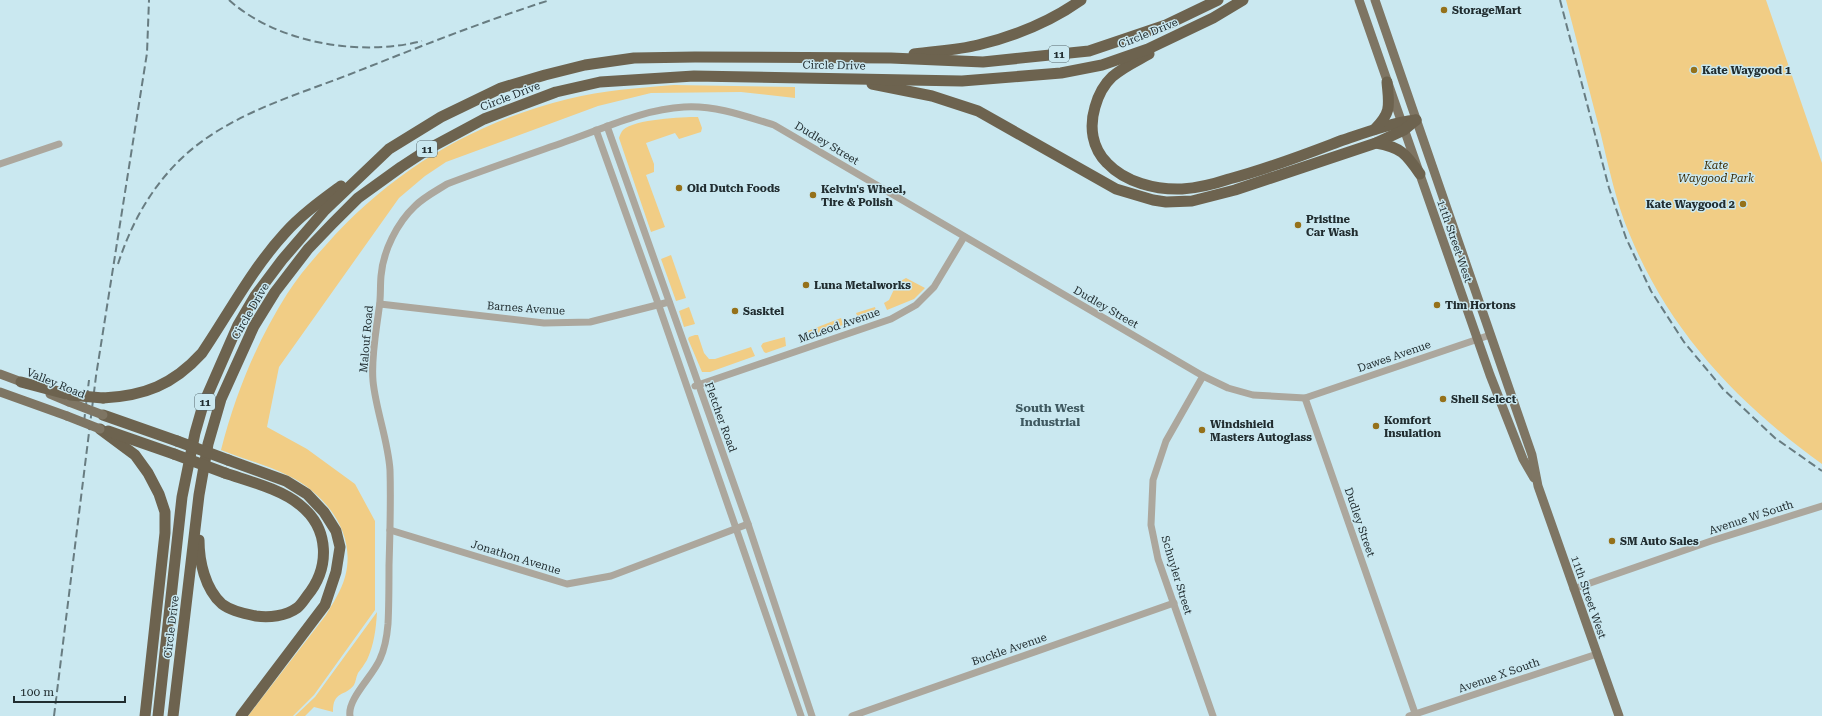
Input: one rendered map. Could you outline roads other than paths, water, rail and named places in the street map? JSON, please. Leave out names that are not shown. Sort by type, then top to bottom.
[{"type":"highway","points":[[891,58],[977,45],[1013,36],[1064,12],[1081,0]]},
{"type":"highway","name":"Circle Drive","points":[[158,716],[182,496],[194,433],[206,399],[238,325],[255,296],[282,260],[325,210],[389,149],[441,116],[495,91],[545,75],[585,65],[634,58],[891,58],[983,62],[1089,51],[1166,25],[1218,0]]},
{"type":"highway","name":"Circle Drive","points":[[173,716],[199,495],[208,444],[221,400],[254,326],[275,292],[308,249],[358,198],[430,148],[484,119],[556,92],[600,82],[694,76],[962,81],[1061,73],[1102,65],[1148,49],[1213,18],[1243,0]]},
{"type":"highway","points":[[1192,28],[1126,66],[1110,78],[1099,95],[1092,123],[1092,135],[1096,147],[1102,158],[1110,167],[1127,178],[1153,187],[1167,189],[1197,187],[1243,176],[1374,129],[1403,126]]},
{"type":"highway","points":[[842,78],[932,96],[978,111],[1116,189],[1153,200],[1166,202],[1192,201],[1223,194],[1376,143],[1403,126],[1416,120]]},
{"type":"highway","points":[[1374,129],[1384,120],[1388,112],[1387,82]]},
{"type":"highway","points":[[1376,143],[1389,145],[1402,151],[1420,174]]},
{"type":"highway","points":[[21,382],[69,398],[102,398],[132,395],[159,387],[173,380],[191,365],[206,347],[267,254],[286,231],[310,210],[389,149]]},
{"type":"highway","points":[[103,415],[286,481],[308,494],[324,512],[336,531],[340,547],[336,572],[325,605],[241,716]]},
{"type":"highway","points":[[100,429],[174,454],[289,497],[300,505],[312,517],[321,535],[325,552],[321,573],[312,590],[297,608],[278,616],[263,617],[243,614],[223,604],[219,600],[212,591],[201,560],[199,546],[199,495]]},
{"type":"highway","points":[[100,429],[134,456],[148,472],[159,494],[165,512],[165,533],[145,716]]},
{"type":"main road","name":"11th Street West","points":[[1359,0],[1477,339],[1523,459],[1538,486]]},
{"type":"main road","name":"11th Street West","points":[[1375,0],[1532,455],[1538,486],[1573,589],[1619,716]]},
{"type":"main road","name":"Valley Road","points":[[0,374],[21,382]]},
{"type":"main road","points":[[0,392],[100,429]]},
{"type":"main road","name":"Valley Road","points":[[69,398],[103,415]]},
{"type":"street","name":"Dudley Street","points":[[596,130],[654,112],[685,107],[705,108],[749,117],[774,125],[1204,376],[1228,388],[1253,396],[1305,398],[1413,715]]},
{"type":"street","name":"Fletcher Road","points":[[607,126],[748,524],[812,716]]},
{"type":"street","name":"Malouf Road","points":[[350,716],[349,707],[380,659],[387,637],[390,469],[373,381],[374,349],[380,304],[381,274],[386,254],[396,230],[414,206],[447,184],[596,130]]},
{"type":"street","name":"Fletcher Road","points":[[596,130],[660,306],[801,716]]},
{"type":"street","points":[[0,164],[59,144]]},
{"type":"street","name":"McLeod Avenue","points":[[688,389],[891,319],[916,304],[934,287],[964,237]]},
{"type":"street","name":"Barnes Avenue","points":[[380,304],[544,323],[590,322],[660,306],[669,302]]},
{"type":"street","name":"Dawes Avenue","points":[[1305,398],[1490,335]]},
{"type":"street","name":"Schuyler Street","points":[[1204,376],[1166,441],[1153,480],[1151,525],[1158,559],[1213,716]]},
{"type":"street","name":"Avenue W South","points":[[1573,589],[1711,541],[1822,506]]},
{"type":"street","name":"Jonathon Avenue","points":[[390,530],[568,584],[611,576],[736,530],[748,524]]},
{"type":"street","name":"Buckle Avenue","points":[[852,716],[1174,603]]},
{"type":"street","name":"Avenue X South","points":[[1413,715],[1596,654]]},
{"type":"railway","points":[[54,716],[96,376],[147,53],[149,0]]},
{"type":"railway","points":[[229,0],[249,15],[271,27],[320,43],[372,47],[398,46],[422,41]]},
{"type":"railway","points":[[118,264],[136,220],[161,181],[183,157],[201,142],[220,130],[261,108],[473,27],[550,0]]},
{"type":"railway","points":[[1560,0],[1609,188],[1626,238],[1651,291],[1684,342],[1723,389],[1775,438],[1822,471]]},
{"type":"railway","points":[[84,422],[89,380]]},
{"type":"place","name":"StorageMart","points":[[1444,10]]},
{"type":"place","name":"Kate Waygood 1","points":[[1694,70]]},
{"type":"place","name":"Old Dutch Foods","points":[[679,188]]},
{"type":"place","name":"Kelvin's Wheel, Tire & Polish","points":[[813,195]]},
{"type":"place","name":"Kate Waygood 2","points":[[1743,204]]},
{"type":"place","name":"Pristine Car Wash","points":[[1298,225]]},
{"type":"place","name":"Luna Metalworks","points":[[806,285]]},
{"type":"place","name":"Tim Hortons","points":[[1437,305]]},
{"type":"place","name":"Sasktel","points":[[735,311]]},
{"type":"place","name":"Shell Select","points":[[1443,399]]},
{"type":"place","name":"Komfort Insulation","points":[[1376,426]]},
{"type":"place","name":"Windshield Masters Autoglass","points":[[1202,430]]},
{"type":"place","name":"SM Auto Sales","points":[[1612,541]]},
{"type":"district","name":"South West Industrial","points":[[1050,415]]},
{"type":"park label","name":"Kate Waygood Park","points":[[1716,171]]}]
